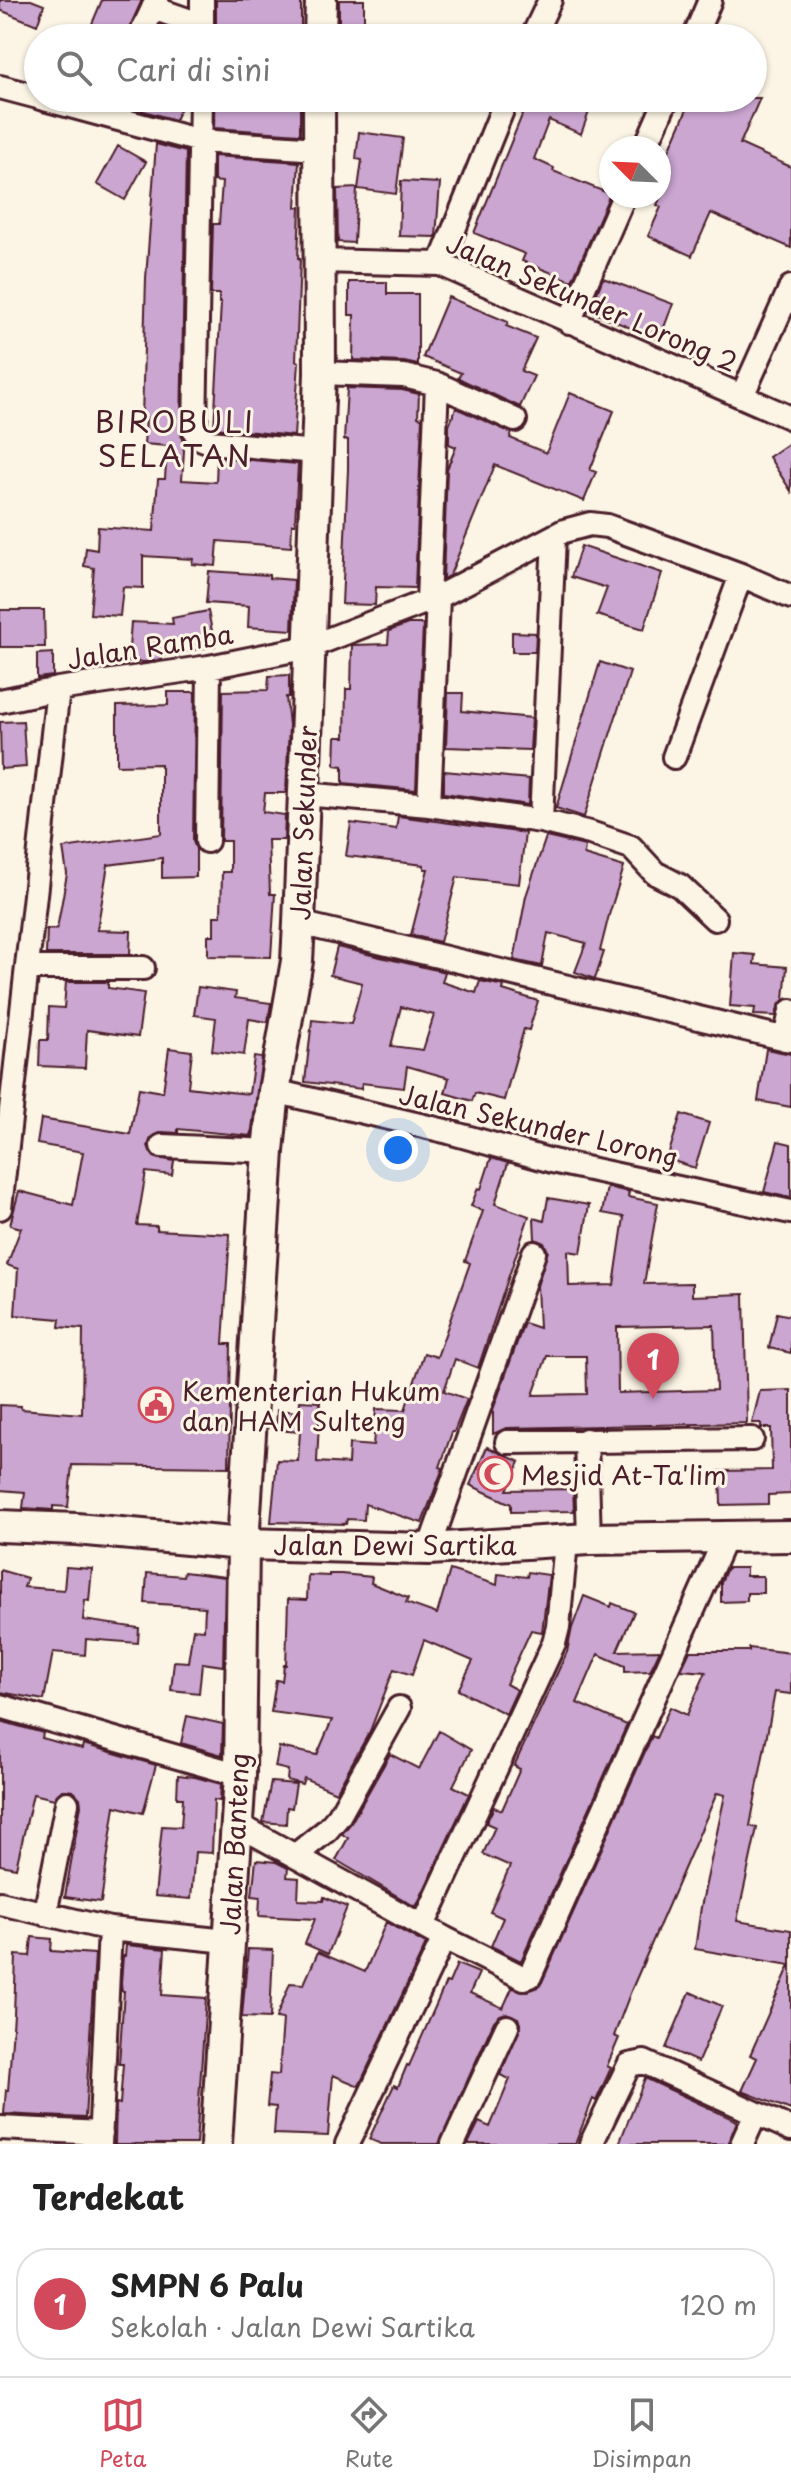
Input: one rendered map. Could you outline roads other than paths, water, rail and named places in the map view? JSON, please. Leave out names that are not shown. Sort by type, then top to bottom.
[{"type":"street","points":[[202,0],[202,24]]},
{"type":"street","points":[[320,24],[321,0]]},
{"type":"street","points":[[539,24],[550,0]]},
{"type":"street","points":[[700,24],[710,0]]},
{"type":"street","points":[[146,24],[155,4],[190,24]]},
{"type":"street","points":[[0,87],[24,94]]},
{"type":"street","points":[[124,112],[200,141],[318,149]]},
{"type":"street","points":[[201,112],[195,432],[210,442],[315,452]]},
{"type":"street","name":"Jalan Sekunder","points":[[243,1544],[268,1151],[274,1091],[297,961],[320,373],[319,112]]},
{"type":"street","points":[[440,264],[501,112]]},
{"type":"street","points":[[650,136],[661,112]]},
{"type":"street","points":[[569,322],[619,208]]},
{"type":"street","name":"Jalan Sekunder Lorong 2","points":[[319,261],[440,264],[791,418]]},
{"type":"street","points":[[742,396],[791,287]]},
{"type":"street","points":[[320,373],[404,376],[437,384],[515,420]]},
{"type":"street","points":[[429,805],[437,384]]},
{"type":"street","points":[[309,647],[433,599],[580,526],[607,526],[741,575],[791,597]]},
{"type":"street","points":[[541,821],[554,537]]},
{"type":"street","points":[[674,757],[741,575]]},
{"type":"street","name":"Jalan Ramba","points":[[0,701],[58,689],[209,667],[309,647]]},
{"type":"street","points":[[207,841],[209,667]]},
{"type":"street","points":[[0,1208],[6,1102],[28,968],[58,689]]},
{"type":"street","points":[[304,794],[429,805],[541,821],[590,833],[631,847],[655,873],[680,886],[715,919]]},
{"type":"street","points":[[299,923],[788,1040],[791,1011]]},
{"type":"street","points":[[28,968],[143,968]]},
{"type":"street","name":"Jalan Sekunder Lorong","points":[[274,1091],[445,1131],[552,1161],[791,1212]]},
{"type":"street","points":[[162,1146],[268,1151]]},
{"type":"street","points":[[429,1549],[534,1253]]},
{"type":"street","points":[[507,1442],[752,1439]]},
{"type":"street","points":[[423,1926],[554,1643],[577,1540],[586,1440]]},
{"type":"street","name":"Jalan Dewi Sartika","points":[[0,1526],[76,1529],[243,1544],[429,1549],[577,1540],[790,1534]]},
{"type":"street","points":[[237,1824],[444,1938],[524,1978],[531,1974],[726,1536]]},
{"type":"street","name":"Jalan Banteng","points":[[216,2144],[240,1775],[243,1544]]},
{"type":"street","points":[[0,1706],[240,1775]]},
{"type":"street","points":[[296,1855],[339,1816],[399,1708]]},
{"type":"street","points":[[45,1914],[67,1803]]},
{"type":"street","points":[[0,1915],[0,1903],[110,1929],[228,1941]]},
{"type":"street","points":[[0,2128],[100,2139],[110,1929]]},
{"type":"street","points":[[347,2144],[444,1938]]},
{"type":"street","points":[[453,2144],[507,2027]]},
{"type":"street","points":[[591,2144],[633,2062],[644,2062],[791,2129]]},
{"type":"street","points":[[742,2144],[756,2113]]},
{"type":"place","name":"SMPN 6 Palu","points":[[653,1399]]},
{"type":"place","name":"Kementerian Hukum dan HAM Sulteng","points":[[156,1405]]},
{"type":"place","name":"Mesjid At-Ta'lim","points":[[495,1474]]},
{"type":"district","name":"BIROBULI SELATAN","points":[[175,437]]}]
